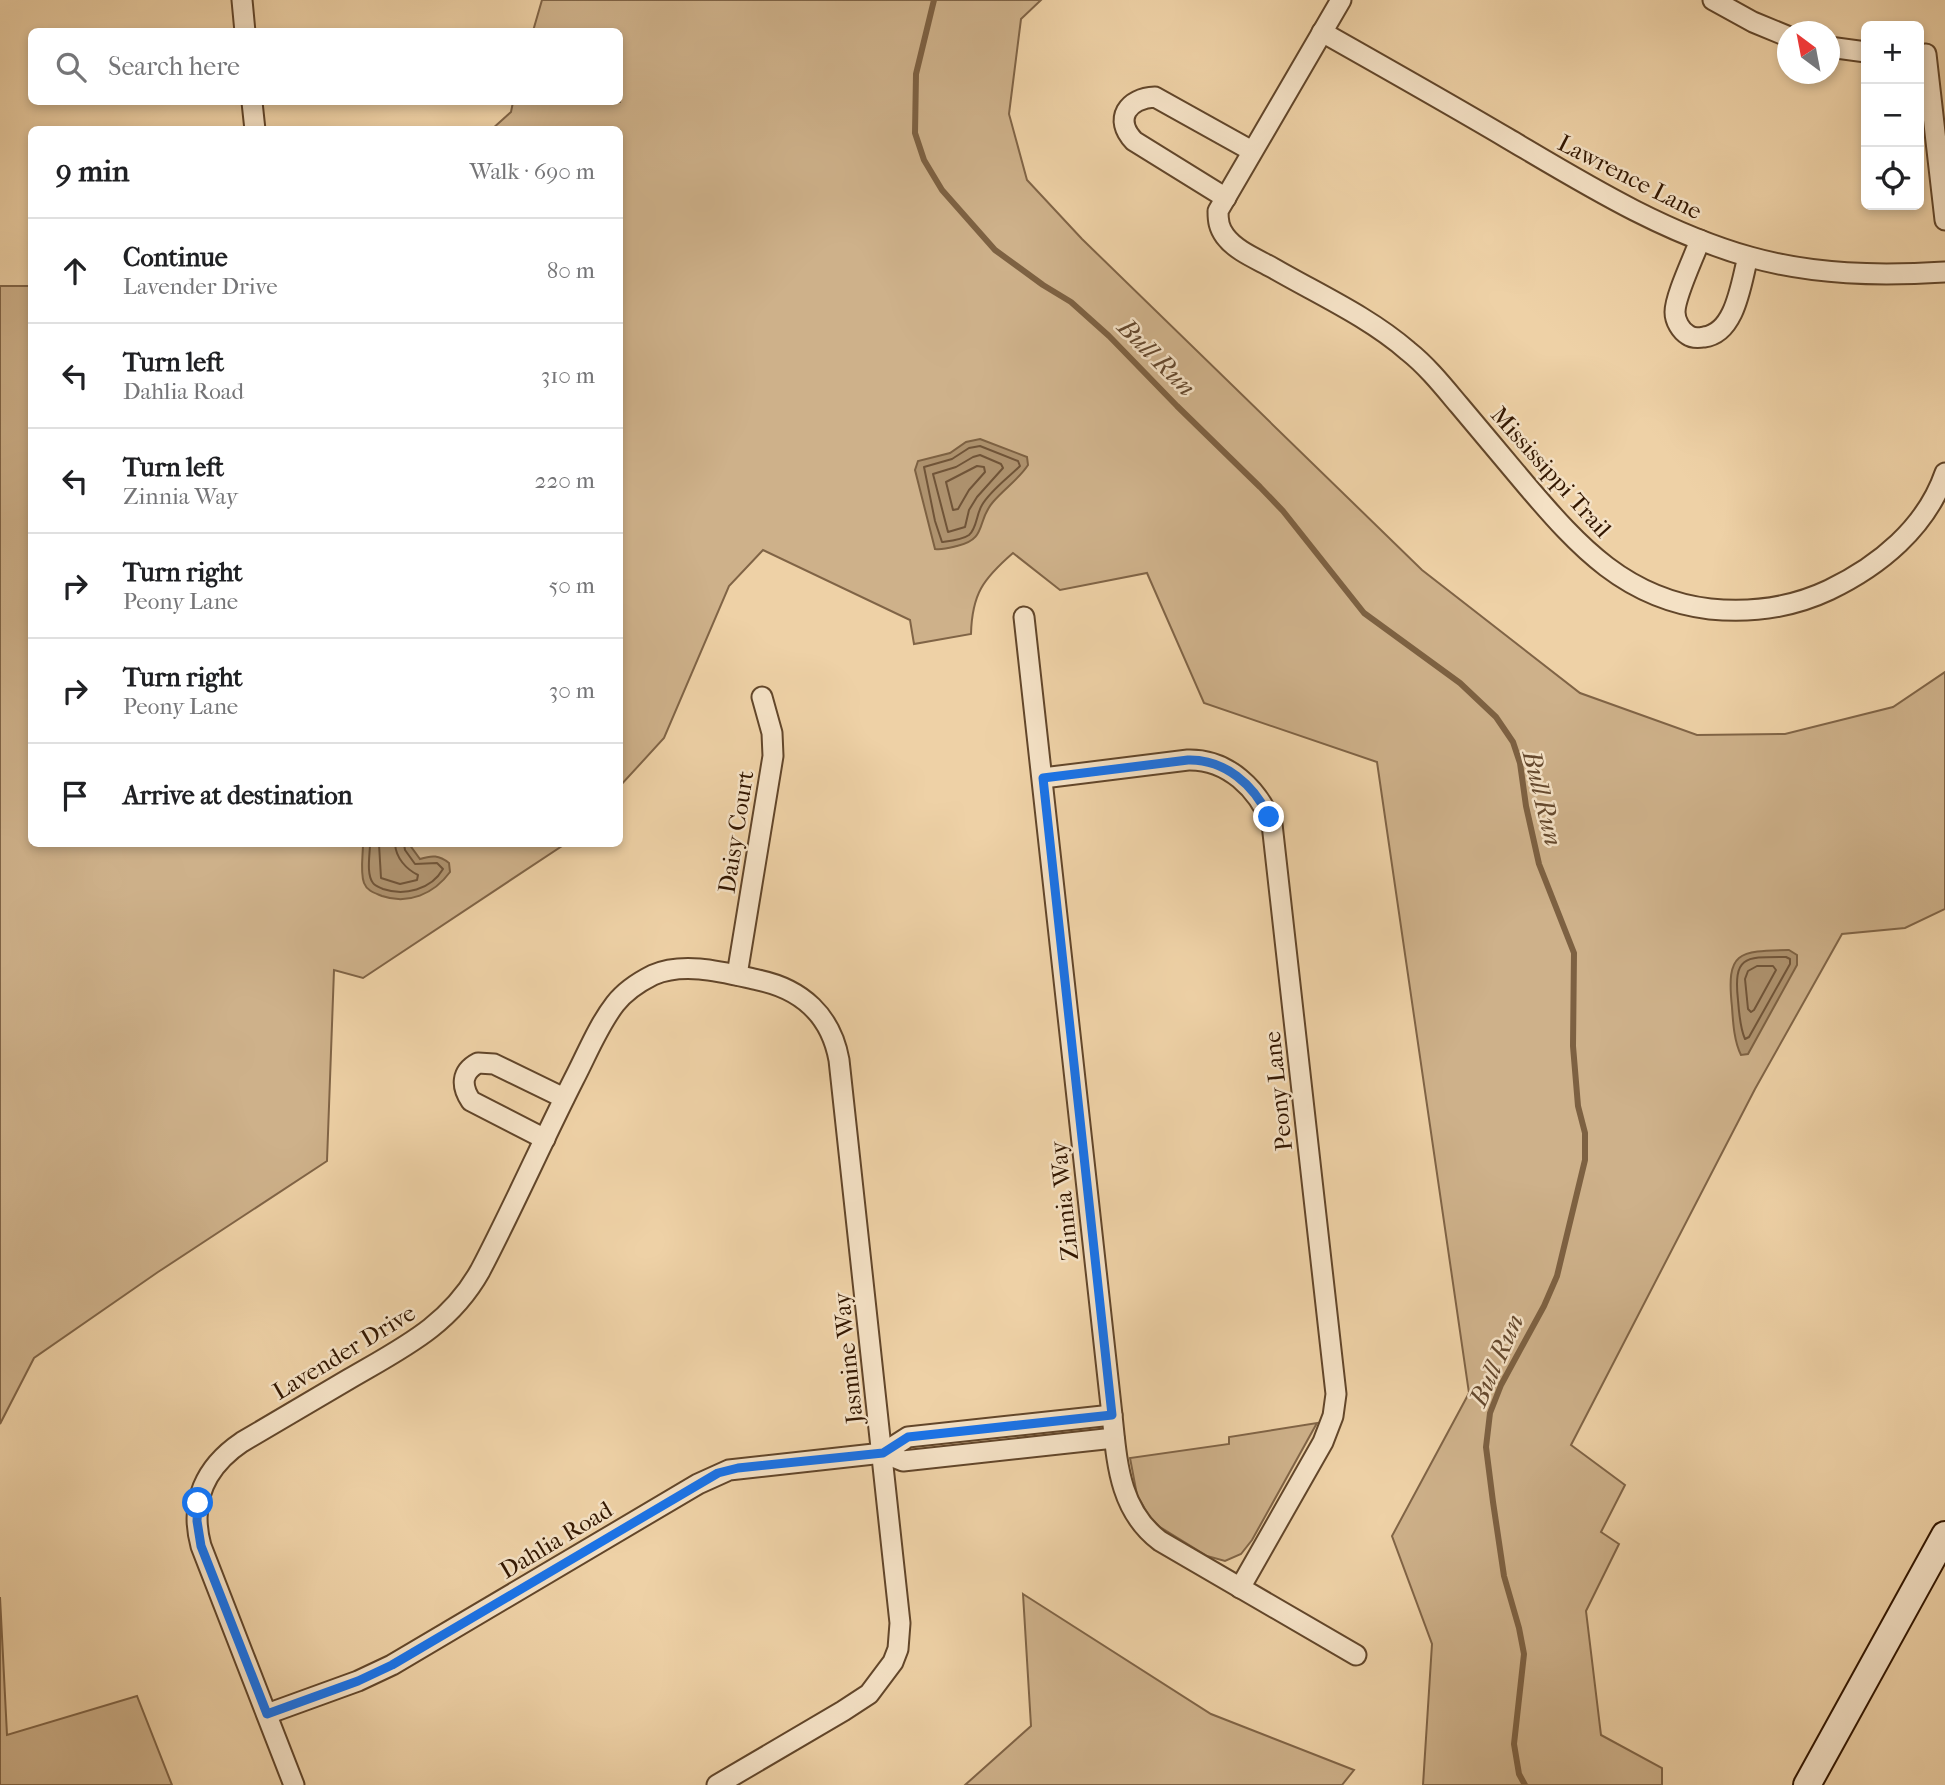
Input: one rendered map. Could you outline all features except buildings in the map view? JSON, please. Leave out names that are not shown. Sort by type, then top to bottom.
[{"type":"main road","points":[[1807,1785],[1945,1535]]},
{"type":"street","points":[[242,0],[245,28]]},
{"type":"street","points":[[1252,151],[1155,97],[1146,97],[1129,106],[1125,114],[1126,133],[1134,141],[1222,205],[1341,0]]},
{"type":"street","points":[[1713,0],[1777,32]]},
{"type":"street","name":"Lawrence Lane","points":[[1322,32],[1608,198],[1700,240],[1748,257],[1787,266],[1858,275],[1945,272]]},
{"type":"street","points":[[1840,48],[1861,51]]},
{"type":"street","points":[[1930,53],[1945,220]]},
{"type":"street","points":[[252,105],[255,126]]},
{"type":"street","name":"Mississippi Trail","points":[[1222,205],[1219,225],[1226,238],[1237,247],[1374,326],[1409,351],[1442,385],[1567,532],[1611,571],[1655,596],[1698,607],[1745,611],[1782,606],[1814,597],[1854,577],[1893,549],[1928,508],[1945,473]]},
{"type":"street","points":[[1700,240],[1675,312],[1681,329],[1689,337],[1710,336],[1721,330],[1730,319],[1748,257]]},
{"type":"street","name":"Zinnia Way","points":[[1024,617],[1114,1438],[1125,1495],[1145,1528],[1169,1547],[1356,1655]]},
{"type":"street","name":"Daisy Court","points":[[737,975],[773,756],[772,733],[762,697]]},
{"type":"street","name":"Peony Lane","points":[[1043,778],[1188,760],[1202,761],[1223,768],[1249,785],[1272,824],[1336,1394],[1333,1416],[1323,1442],[1240,1588]]},
{"type":"street","name":"Lavender Drive","points":[[294,1785],[199,1538],[198,1503],[207,1478],[221,1457],[236,1446],[422,1336],[467,1293],[609,1013],[621,997],[655,974],[685,969],[737,975]]},
{"type":"street","name":"Jasmine Way","points":[[717,1785],[856,1703],[880,1682],[898,1649],[901,1623],[835,1040],[818,1012],[793,991],[737,975]]},
{"type":"street","points":[[545,1139],[471,1101],[463,1083],[466,1073],[478,1063],[494,1064],[565,1098]]},
{"type":"street","name":"Dahlia Road","points":[[267,1714],[358,1681],[392,1665],[718,1473],[738,1468],[883,1453],[908,1437],[1112,1415]]},
{"type":"street","name":"Dahlia Road","points":[[883,1453],[903,1461],[1114,1438]]},
{"type":"shaded area","points":[[542,0],[1041,0],[1021,19],[1009,114],[1027,180],[1082,239],[1422,570],[1580,693],[1697,735],[1785,734],[1893,707],[1945,672],[1945,909],[1905,928],[1842,934],[1755,1089],[1571,1445],[1625,1485],[1601,1532],[1619,1544],[1586,1611],[1601,1735],[1662,1768],[1662,1785],[1423,1785],[1432,1644],[1392,1536],[1469,1393],[1377,762],[1204,703],[1147,573],[1060,590],[1013,553],[981,588],[974,608],[971,634],[914,644],[910,620],[763,550],[729,586],[664,738],[623,783],[623,126],[495,126],[511,112],[512,105],[623,105],[623,28],[534,28]]},
{"type":"shaded area","points":[[0,286],[28,286],[28,847],[560,847],[363,978],[334,970],[327,1161],[158,1272],[34,1358],[0,1424]]},
{"type":"shaded area","points":[[1317,1423],[1252,1540],[1241,1554],[1225,1561],[1207,1556],[1160,1527],[1150,1518],[1137,1495],[1130,1458],[1229,1444],[1229,1437]]},
{"type":"shaded area","points":[[1023,1594],[1211,1714],[1354,1770],[1342,1785],[965,1785],[1031,1726]]},
{"type":"shaded area","points":[[0,1597],[7,1735],[137,1696],[172,1785],[0,1785]]},
{"type":"water","points":[[980,439],[1027,457],[1028,465],[993,502],[973,539],[957,546],[935,549],[915,470],[918,461],[950,453],[966,442]]},
{"type":"water","points":[[363,847],[411,847],[420,859],[442,858],[449,863],[450,872],[428,892],[401,899],[382,896],[369,890],[364,883]]},
{"type":"water","points":[[1789,950],[1797,955],[1797,965],[1748,1054],[1741,1055],[1735,1038],[1733,1019],[1731,975],[1734,965],[1739,958],[1758,951]]},
{"type":"waterway","name":"Bull Run","points":[[934,0],[916,74],[915,133],[924,160],[942,190],[995,250],[1071,302],[1109,336],[1260,487],[1283,511],[1364,613],[1460,683],[1496,717],[1513,742],[1520,763],[1539,864],[1574,953],[1573,1046],[1578,1106],[1585,1133],[1585,1160],[1557,1276],[1544,1306],[1501,1385],[1490,1413],[1486,1447],[1504,1576],[1524,1654],[1514,1744],[1519,1774],[1525,1785]]},
{"type":"route","points":[[198,1503],[197,1529],[201,1546],[267,1714],[381,1671],[718,1473],[738,1468],[883,1453],[908,1437],[1112,1415],[1043,778],[1188,760],[1209,762],[1243,780],[1254,791],[1269,817]]}]
